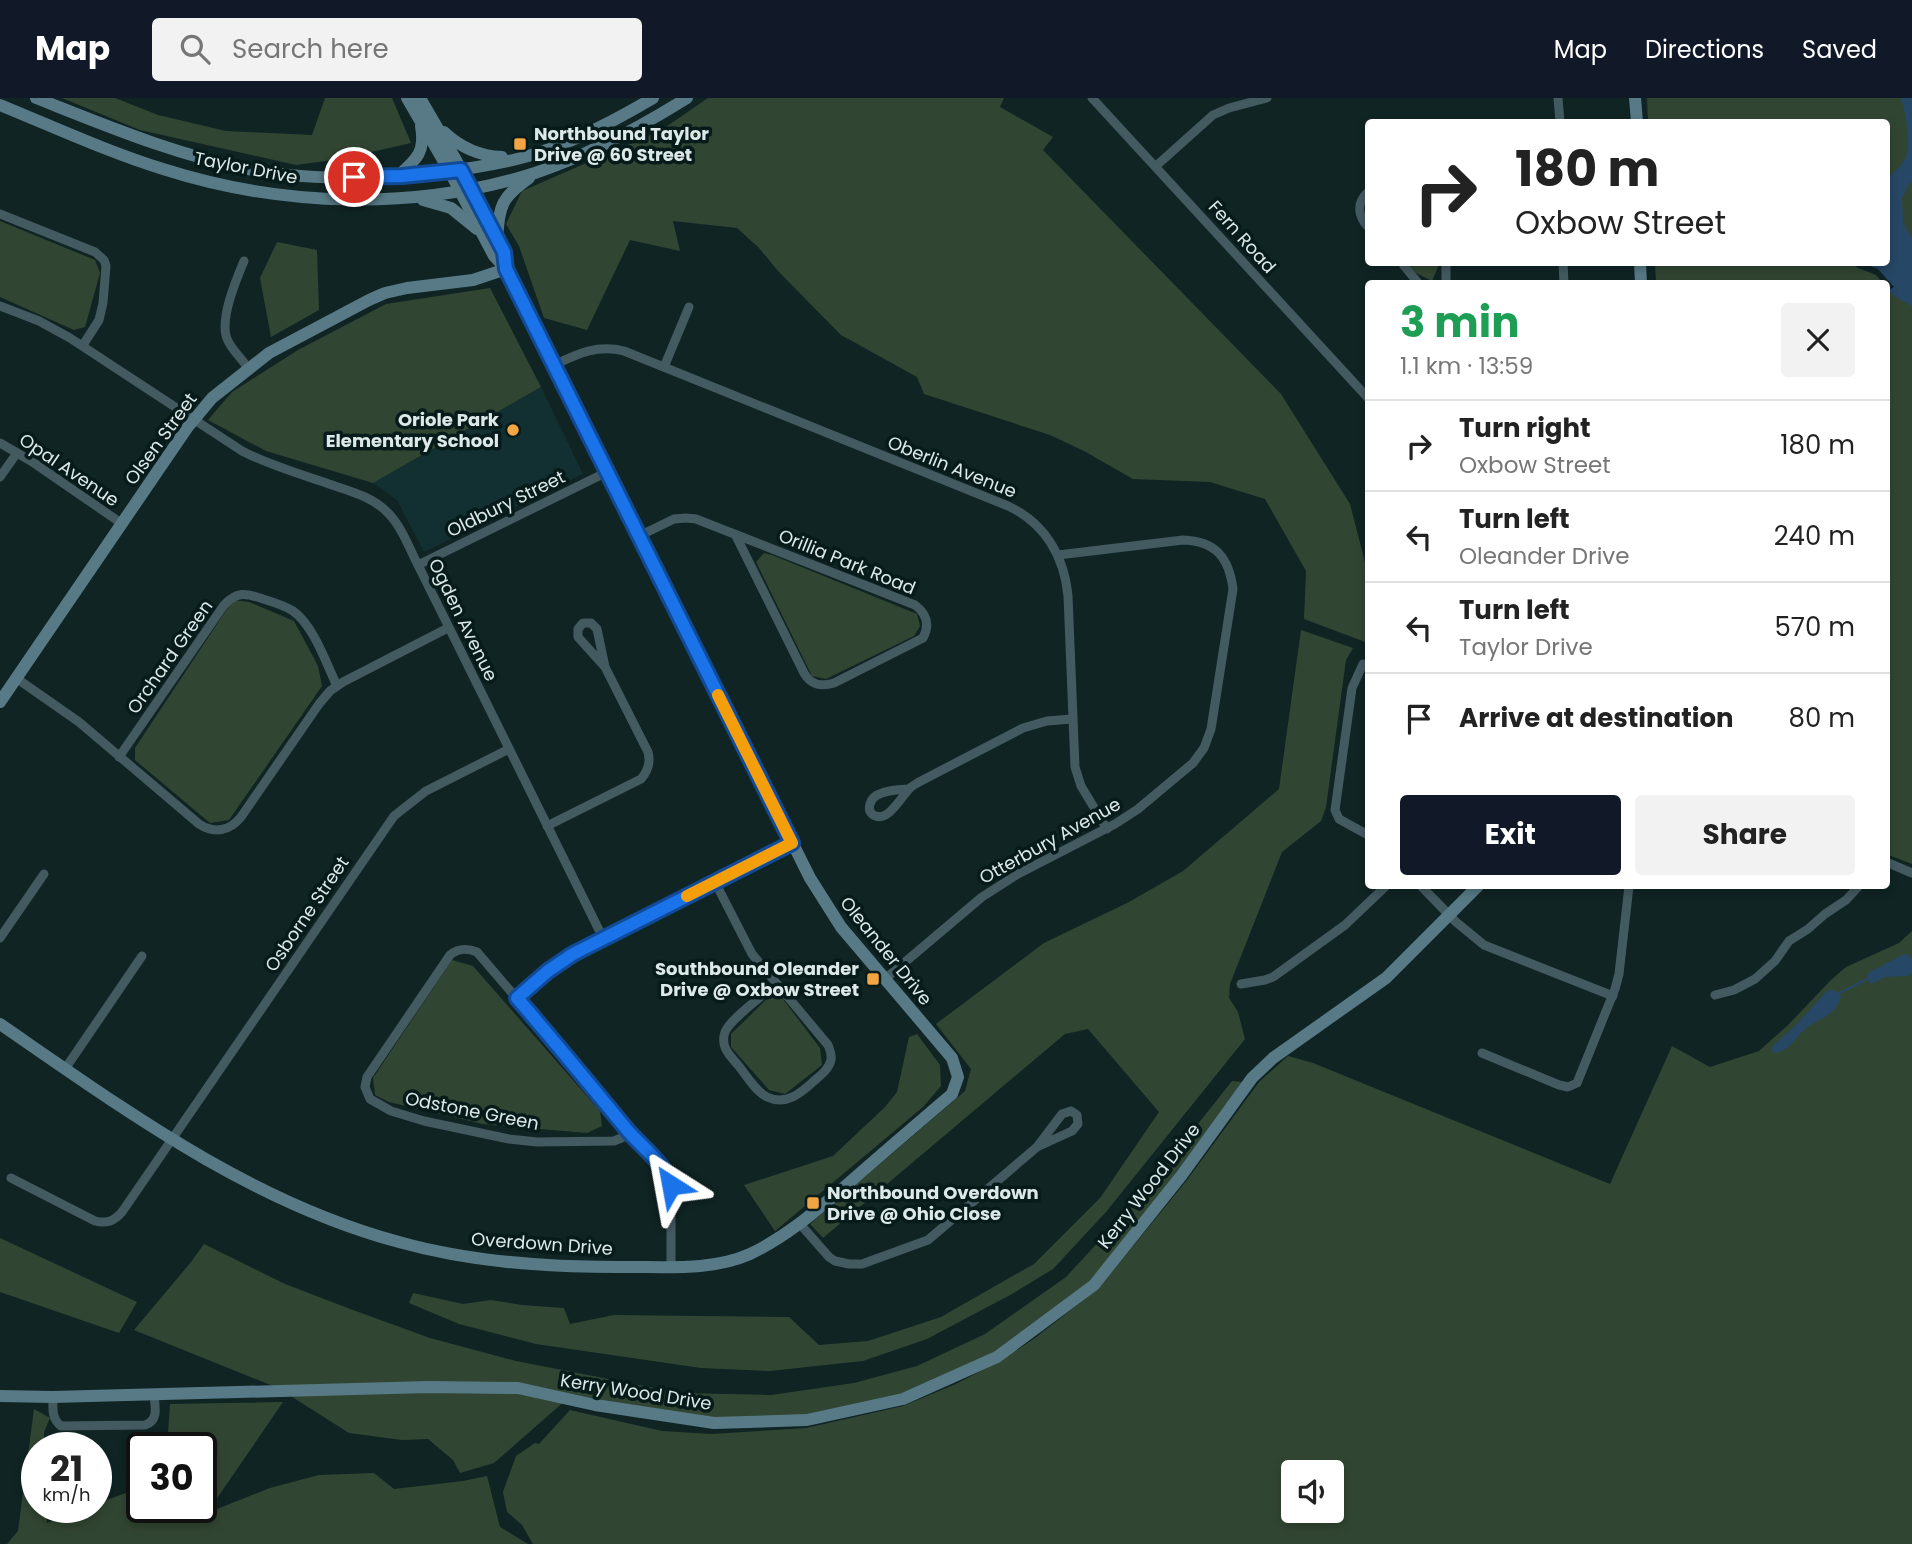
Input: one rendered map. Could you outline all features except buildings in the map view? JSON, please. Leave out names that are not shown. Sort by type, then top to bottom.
[{"type":"street","name":"Taylor Drive","points":[[36,98],[127,135],[218,162],[255,170],[326,177],[398,176],[456,171],[519,158],[600,127],[653,98]]},
{"type":"street","points":[[407,98],[456,171]]},
{"type":"street","points":[[420,98],[436,125],[466,190]]},
{"type":"street","name":"Taylor Drive","points":[[0,105],[164,169],[218,183],[316,198],[408,198],[466,190],[558,165],[615,140],[687,98]]},
{"type":"street","name":"Fern Road","points":[[1092,98],[1365,393]]},
{"type":"street","points":[[1156,166],[1213,116],[1229,108],[1267,98]]},
{"type":"street","points":[[1558,98],[1560,119]]},
{"type":"street","points":[[1635,98],[1637,119]]},
{"type":"street","points":[[398,176],[414,163],[420,151],[423,135],[421,122]]},
{"type":"street","points":[[436,125],[458,144],[475,153],[519,158]]},
{"type":"street","points":[[497,239],[499,215],[506,198],[514,188],[535,173]]},
{"type":"street","name":"Oleander Drive","points":[[466,190],[483,234],[494,256],[506,269],[810,878],[848,936],[945,1050]]},
{"type":"street","name":"Oleander Drive","points":[[466,190],[504,252],[506,269]]},
{"type":"street","points":[[1365,196],[1359,211],[1365,224]]},
{"type":"street","points":[[408,198],[445,205],[483,234]]},
{"type":"street","points":[[0,214],[95,252],[104,260],[106,271],[102,309],[99,320],[83,345]]},
{"type":"street","points":[[244,261],[231,291],[225,331],[229,343],[248,368]]},
{"type":"street","points":[[1404,266],[1416,280]]},
{"type":"street","name":"Olsen Street","points":[[0,702],[121,523],[193,420],[212,398],[248,368],[281,346],[376,296],[407,288],[473,280],[506,269]]},
{"type":"street","name":"Ogden Avenue","points":[[0,306],[47,325],[83,345],[249,455],[358,494],[379,505],[394,520],[603,938]]},
{"type":"street","points":[[664,367],[689,307]]},
{"type":"street","name":"Oberlin Avenue","points":[[554,365],[588,351],[624,351],[1017,510],[1041,529],[1058,555],[1067,590],[1074,762],[1078,780],[1107,829]]},
{"type":"street","name":"Opal Avenue","points":[[0,443],[121,523]]},
{"type":"street","points":[[0,477],[17,453]]},
{"type":"street","name":"Oldbury Street","points":[[418,565],[607,472]]},
{"type":"street","name":"Orillia Park Road","points":[[639,536],[668,521],[686,518],[704,521],[915,605],[927,621],[923,638],[834,683],[824,686],[812,682],[804,673],[735,534]]},
{"type":"street","name":"Otterbury Avenue","points":[[885,979],[982,897],[1018,874],[1107,829],[1138,808],[1183,772],[1204,748],[1215,709],[1233,589],[1228,564],[1209,546],[1192,540],[1058,555]]},
{"type":"street","name":"Orchard Green","points":[[119,757],[224,605],[241,593],[281,605],[297,614],[310,629],[337,686]]},
{"type":"street","points":[[547,826],[640,779],[647,770],[648,752],[605,667],[579,637],[578,629],[583,623],[591,623],[597,629],[605,667]]},
{"type":"street","points":[[16,678],[71,716],[199,824],[213,830],[225,829],[241,817],[319,704],[337,686],[448,628]]},
{"type":"street","points":[[1363,664],[1352,688],[1335,810],[1339,819],[1365,833]]},
{"type":"street","points":[[909,789],[928,776],[1023,728],[1047,721],[1072,719]]},
{"type":"street","name":"Osborne Street","points":[[10,1178],[95,1221],[106,1223],[115,1219],[394,816],[426,791],[509,749]]},
{"type":"street","points":[[517,998],[559,963],[603,938],[792,843]]},
{"type":"street","points":[[1890,864],[1912,873]]},
{"type":"street","points":[[0,938],[44,874]]},
{"type":"street","points":[[715,882],[747,947],[828,1045],[831,1054],[828,1067],[812,1083],[798,1095],[780,1100],[768,1097],[760,1091],[728,1054],[724,1044],[725,1033],[731,1024],[776,984]]},
{"type":"street","points":[[1241,984],[1273,977],[1345,925],[1383,889]]},
{"type":"street","points":[[1428,889],[1473,937],[1489,948],[1613,996]]},
{"type":"street","name":"Kerry Wood Drive","points":[[0,1396],[154,1395],[428,1387],[518,1388],[595,1405],[714,1423],[807,1420],[903,1399],[998,1357],[1094,1285],[1181,1176],[1252,1077],[1273,1058],[1386,978],[1475,889]]},
{"type":"street","points":[[1482,1053],[1565,1087],[1572,1086],[1580,1079],[1619,974],[1629,889]]},
{"type":"street","points":[[1715,995],[1734,990],[1755,979],[1775,961],[1789,941],[1846,900],[1855,889]]},
{"type":"street","name":"Odstone Green","points":[[631,1134],[609,1141],[523,1141],[391,1111],[370,1099],[365,1087],[367,1077],[450,955],[465,948],[477,952],[663,1169],[670,1181],[672,1203],[671,1266]]},
{"type":"street","points":[[65,1069],[142,956]]},
{"type":"street","name":"Overdown Drive","points":[[0,1024],[171,1140],[296,1205],[400,1243],[470,1258],[593,1267],[713,1265],[747,1255],[771,1243],[800,1224],[952,1094],[958,1077],[952,1058],[945,1050]]},
{"type":"street","points":[[800,1224],[835,1261],[855,1265],[870,1261],[933,1237],[1037,1147],[1062,1114],[1071,1111],[1077,1115],[1078,1124],[1072,1131],[1037,1147]]},
{"type":"street","points":[[53,1397],[54,1416],[61,1426],[145,1425],[152,1423],[155,1417],[154,1395]]},
{"type":"shaded area","name":"Oriole Park Elementary School","points":[[541,387],[583,474],[424,552],[397,500],[373,483]]},
{"type":"green space","points":[[62,98],[115,98],[158,115],[226,131],[312,135],[325,98],[392,98],[411,143],[340,159],[296,165],[140,130]]},
{"type":"green space","points":[[708,98],[1004,98],[1000,107],[1053,137],[1043,150],[1281,394],[1350,504],[1365,562],[1365,642],[1304,619],[1306,571],[1265,499],[1210,482],[1133,479],[1050,435],[924,394],[917,377],[841,335],[737,228],[673,221],[680,251],[630,240],[587,330],[544,318],[519,246],[506,224],[522,191],[660,131]]},
{"type":"green space","points":[[1647,98],[1912,98],[1912,864],[1890,856],[1890,280],[1656,280],[1655,266],[1890,266],[1890,119],[1648,119]]},
{"type":"green space","points":[[0,221],[95,260],[100,273],[85,327],[74,330],[0,297]]},
{"type":"green space","points":[[277,242],[317,250],[319,310],[271,337],[260,278]]},
{"type":"green space","points":[[1410,266],[1438,266],[1432,280],[1416,273]]},
{"type":"green space","points":[[490,288],[541,387],[373,483],[266,451],[208,420],[232,392],[298,350],[386,304]]},
{"type":"green space","points":[[764,553],[917,614],[920,626],[914,636],[826,679],[812,676],[756,562]]},
{"type":"green space","points":[[233,600],[249,602],[294,621],[318,666],[322,686],[229,820],[210,823],[135,760],[135,748]]},
{"type":"green space","points":[[1301,630],[1353,648],[1346,660],[1326,807],[1321,821],[1282,852],[1230,984],[1229,998],[1238,1012],[1245,1039],[1106,1212],[1053,1269],[927,1339],[863,1361],[770,1371],[701,1368],[536,1344],[459,1324],[409,1303],[413,1293],[463,1304],[491,1300],[564,1308],[570,1324],[614,1315],[789,1317],[819,1345],[868,1341],[941,1317],[1034,1264],[1100,1198],[1159,1112],[1088,1029],[1065,1034],[823,1238],[810,1224],[965,1091],[971,1069],[936,1024],[1044,943],[1129,902],[1183,871],[1279,789]]},
{"type":"green space","points":[[1912,931],[1912,1544],[533,1544],[522,1525],[507,1512],[503,1492],[516,1456],[535,1443],[539,1444],[570,1410],[662,1431],[711,1434],[806,1428],[903,1406],[956,1384],[1002,1360],[1099,1288],[1187,1180],[1259,1082],[1288,1056],[1313,1063],[1610,1184],[1672,1046],[1710,1067],[1759,1051],[1846,967],[1899,943]]},
{"type":"green space","points":[[452,960],[473,966],[600,1111],[602,1126],[587,1133],[483,1124],[389,1102],[375,1095],[373,1078]]},
{"type":"green space","points":[[770,996],[782,998],[820,1048],[822,1065],[785,1094],[769,1090],[731,1047],[731,1034]]},
{"type":"green space","points":[[917,1034],[940,1065],[941,1086],[923,1107],[775,1231],[744,1185],[833,1156],[885,1107],[897,1092],[909,1037]]},
{"type":"green space","points":[[1232,1081],[1242,1082],[1094,1285],[997,1357],[903,1399],[807,1420],[714,1423],[567,1399],[494,1463],[460,1473],[453,1460],[428,1439],[402,1440],[349,1433],[278,1388],[134,1330],[204,1244],[285,1284],[353,1310],[430,1338],[516,1361],[680,1393],[771,1395],[854,1383],[917,1366],[985,1334],[1066,1277],[1140,1197]]},
{"type":"green space","points":[[0,1238],[137,1302],[119,1333],[0,1292]]},
{"type":"green space","points":[[283,1402],[217,1498],[217,1432],[168,1432],[170,1404]]},
{"type":"green space","points":[[34,1409],[50,1418],[44,1432],[31,1432]]},
{"type":"green space","points":[[374,1473],[394,1489],[487,1476],[500,1527],[528,1544],[7,1544],[18,1531],[21,1508],[21,1523],[112,1523],[112,1498],[126,1493],[126,1523],[217,1523],[217,1509],[270,1488],[319,1475]]},
{"type":"water","points":[[1901,98],[1912,98],[1912,182],[1902,198],[1903,222],[1912,239],[1912,306],[1892,294],[1890,280],[1880,280],[1876,275],[1856,266],[1890,266],[1890,175],[1902,164],[1906,155],[1906,121]]},
{"type":"water","points":[[1904,954],[1912,959],[1912,973],[1908,976],[1885,977],[1872,984],[1869,982],[1867,975],[1870,972]]},
{"type":"water","points":[[1832,989],[1841,997],[1834,1010],[1804,1030],[1787,1048],[1774,1053],[1771,1050],[1773,1046]]},
{"type":"pier","points":[[1856,266],[1878,269],[1888,280],[1880,280],[1876,275]]},
{"type":"waterway","points":[[1839,993],[1867,979]]},
{"type":"slow traffic","points":[[687,896],[792,843],[718,695]]},
{"type":"place","name":"Northbound Taylor Drive @ 60 Street","points":[[520,144]]},
{"type":"place","name":"Oriole Park Elementary School","points":[[513,430]]},
{"type":"place","name":"Southbound Oleander Drive @ Oxbow Street","points":[[873,979]]},
{"type":"place","name":"Northbound Overdown Drive @ Ohio Close","points":[[813,1203]]},
{"type":"route","points":[[354,177],[402,176],[461,170],[504,252],[506,269],[792,843],[573,954],[517,998],[663,1169],[671,1185]]}]
